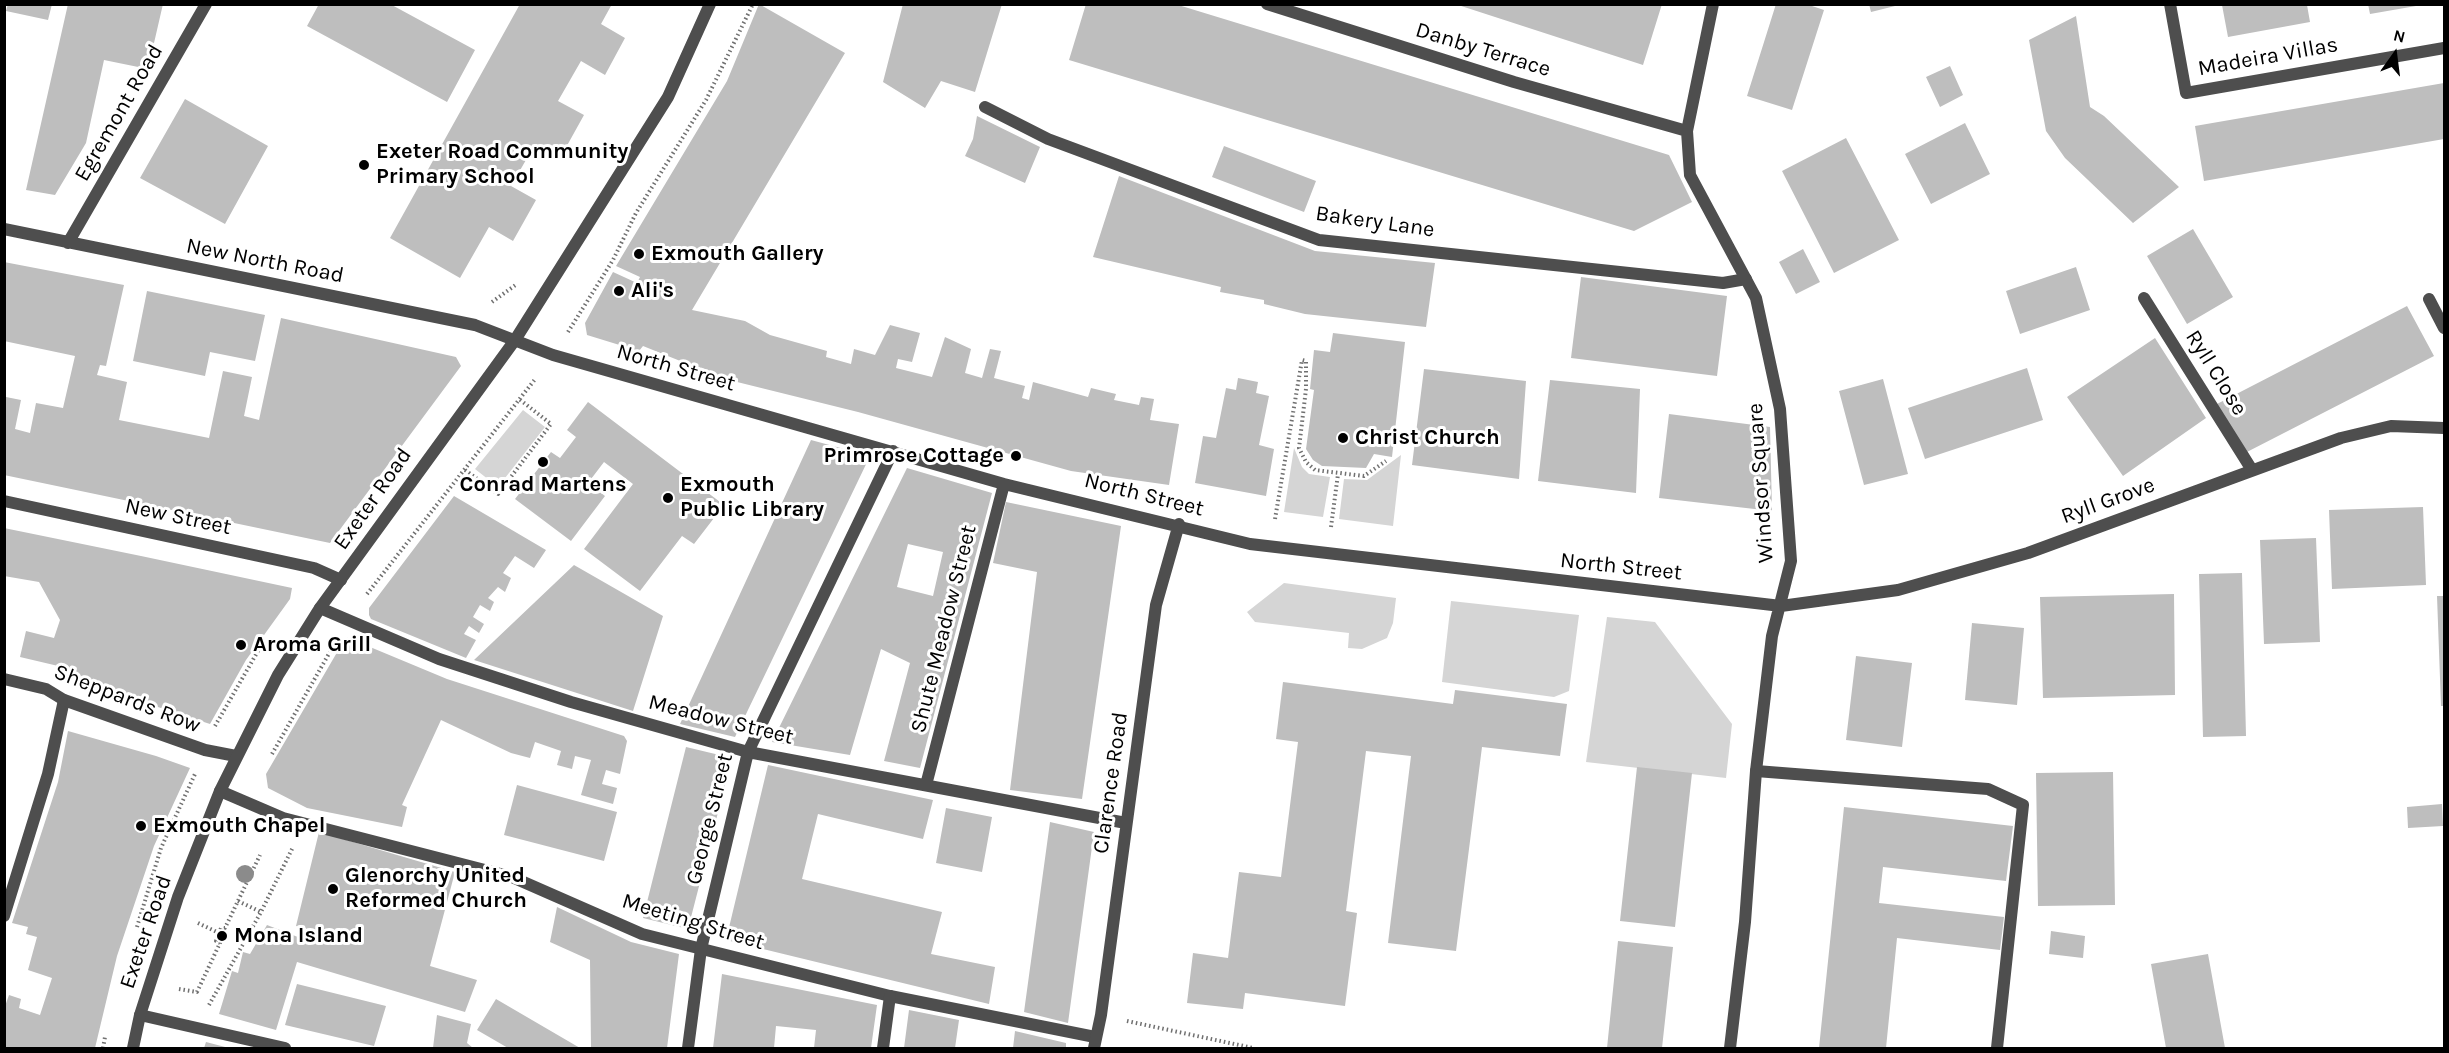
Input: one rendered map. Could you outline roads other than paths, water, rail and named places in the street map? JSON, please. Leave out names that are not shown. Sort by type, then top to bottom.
[{"type":"street","name":"Egremont Road","points":[[68,243],[206,4]]},
{"type":"street","name":"Exeter Road","points":[[133,1048],[140,1015],[178,897],[220,791],[278,675],[321,608],[515,340],[669,97],[710,4]]},
{"type":"street","name":"Danby Terrace","points":[[1267,4],[1514,82],[1687,131]]},
{"type":"street","name":"Windsor Square","points":[[1713,4],[1687,131],[1690,174],[1756,298],[1780,409],[1791,561],[1772,636],[1756,771],[1745,922],[1730,1048]]},
{"type":"street","name":"Madeira Villas","points":[[2170,4],[2186,93],[2445,48]]},
{"type":"street","name":"Bakery Lane","points":[[985,107],[1048,139],[1319,240],[1723,282],[1746,279]]},
{"type":"street","name":"New North Road","points":[[4,229],[475,325],[515,340]]},
{"type":"street","name":"Ryll Close","points":[[2144,298],[2252,470]]},
{"type":"street","points":[[2429,299],[2445,328]]},
{"type":"street","name":"North Street","points":[[515,340],[553,355],[1004,483],[1271,547],[1781,606]]},
{"type":"street","name":"Ryll Grove","points":[[1781,606],[1898,590],[2028,553],[2341,438],[2391,426],[2445,428]]},
{"type":"street","name":"George Street","points":[[688,1048],[700,949],[748,752],[893,451]]},
{"type":"street","name":"Shute Meadow Street","points":[[926,785],[1004,483]]},
{"type":"street","name":"New Street","points":[[4,501],[314,568],[341,580]]},
{"type":"street","name":"Clarence Road","points":[[1094,1043],[1101,1015],[1156,605],[1179,524]]},
{"type":"street","name":"Meadow Street","points":[[321,608],[439,659],[571,702],[748,752],[1126,823]]},
{"type":"street","name":"Sheppards Row","points":[[4,679],[46,689],[64,700],[205,750],[236,756]]},
{"type":"street","points":[[4,916],[48,774],[64,700]]},
{"type":"street","points":[[1756,771],[1988,789],[2023,805],[1997,1048]]},
{"type":"street","name":"Meeting Street","points":[[220,791],[248,804],[302,823],[512,877],[642,934],[890,996],[1094,1043]]},
{"type":"street","points":[[884,1048],[890,996]]},
{"type":"street","points":[[140,1015],[285,1048]]},
{"type":"place","name":"Exeter Road Community Primary School","points":[[364,165]]},
{"type":"place","name":"Exmouth Gallery","points":[[639,254]]},
{"type":"place","name":"Ali's","points":[[619,291]]},
{"type":"place","name":"Christ Church","points":[[1343,438]]},
{"type":"place","name":"Primrose Cottage","points":[[1016,456]]},
{"type":"place","name":"Conrad Martens","points":[[543,462]]},
{"type":"place","name":"Exmouth Public Library","points":[[668,498]]},
{"type":"place","name":"Aroma Grill","points":[[241,645]]},
{"type":"place","name":"Exmouth Chapel","points":[[141,826]]},
{"type":"place","name":"Glenorchy United Reformed Church","points":[[333,889]]},
{"type":"place","name":"Mona Island","points":[[222,936]]}]
